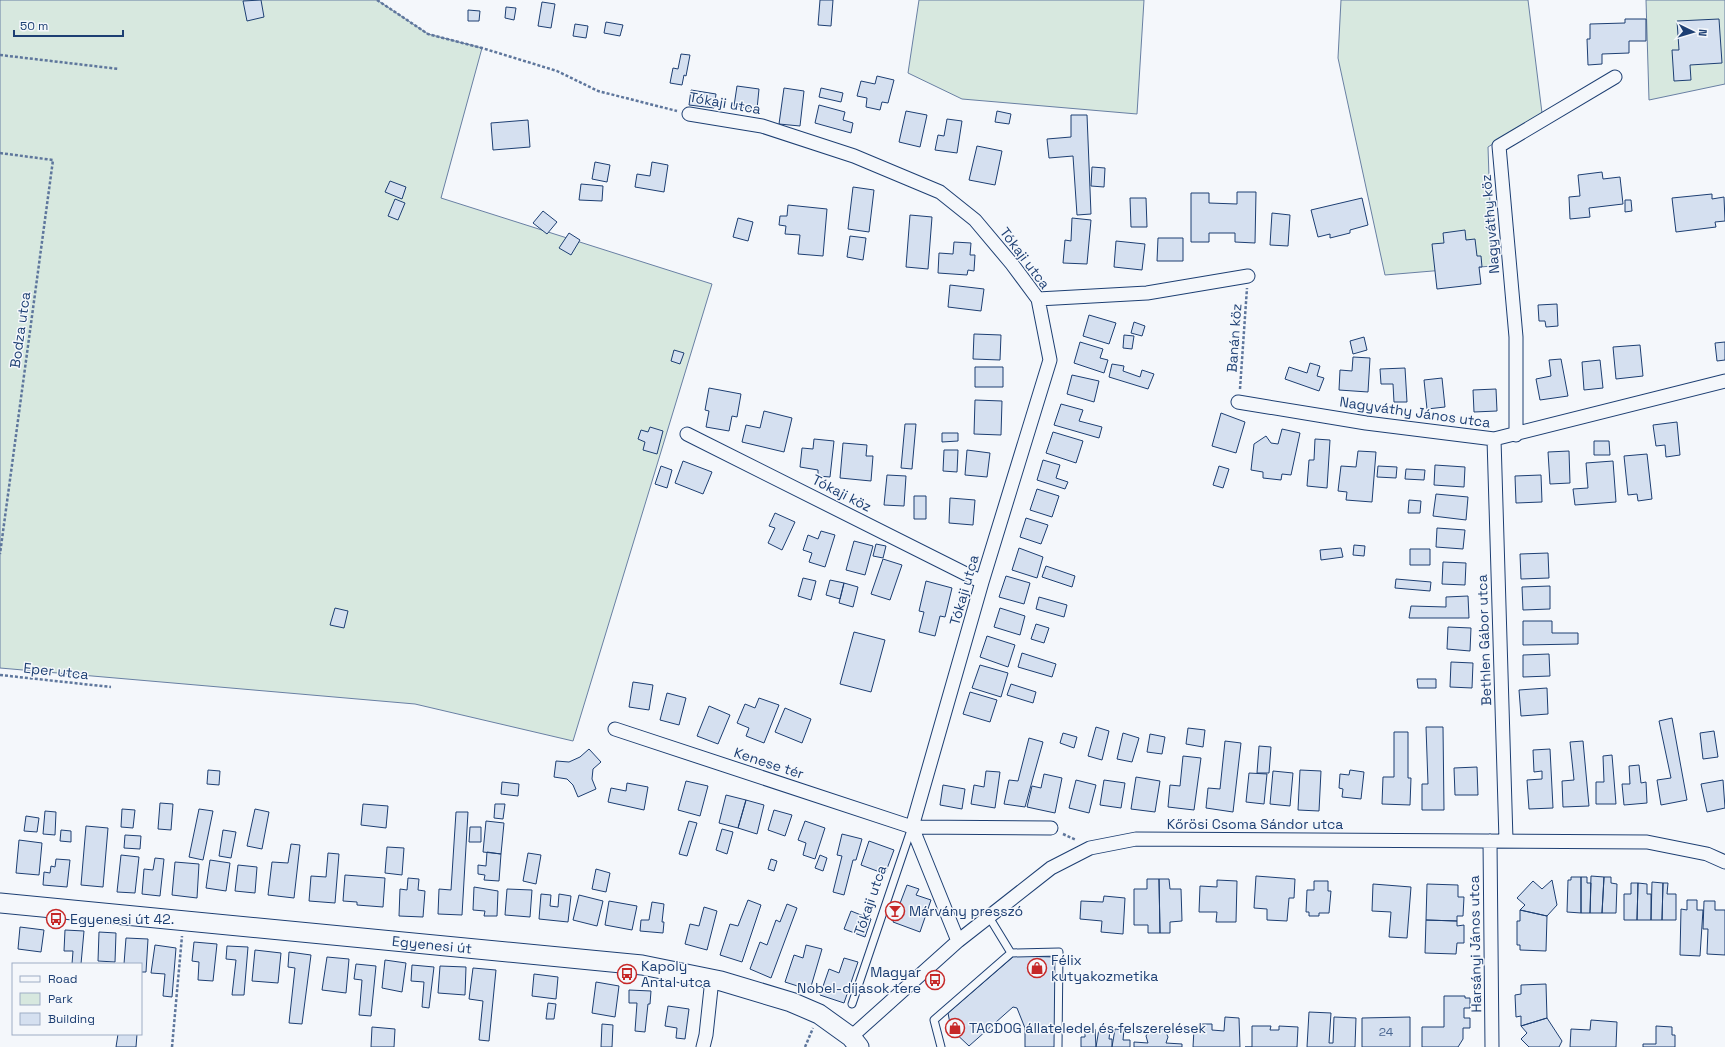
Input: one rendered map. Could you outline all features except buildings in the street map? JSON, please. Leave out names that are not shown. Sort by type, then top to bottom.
[{"type":"street","name":"Nagyváthy köz","points":[[1516,435],[1516,337],[1499,146],[1615,77]]},
{"type":"street","name":"Tókaji utca","points":[[689,114],[762,126],[854,156],[940,192],[975,220],[1012,264],[1038,299],[1050,360],[982,582],[912,827]]},
{"type":"street","points":[[1038,299],[1147,293],[1248,276]]},
{"type":"street","name":"Nagyváthy János utca","points":[[1238,402],[1366,424],[1494,439],[1516,435],[1672,393],[1725,381]]},
{"type":"street","name":"Tókaji köz","points":[[687,434],[982,582]]},
{"type":"street","name":"Bethlen Gábor utca","points":[[1494,439],[1506,840]]},
{"type":"street","name":"Kenese tér","points":[[615,729],[912,827]]},
{"type":"street","points":[[958,941],[912,827],[1051,828]]},
{"type":"street","name":"Kőrösi Csoma Sándor utca","points":[[855,1042],[958,941],[1051,868],[1090,848],[1136,839],[1647,842],[1707,854],[1725,862]]},
{"type":"street","name":"Harsányi János utca","points":[[1490,841],[1492,1047]]},
{"type":"street","name":"Egyenesi út","points":[[0,903],[642,965],[712,980],[791,1002],[819,1014],[855,1042]]},
{"type":"street","points":[[703,1047],[706,1035],[712,980]]},
{"type":"lane","name":"Tókaji utca","points":[[852,1004],[912,827]]},
{"type":"lane","points":[[989,917],[1011,953]]},
{"type":"lane","points":[[942,1047],[934,1020],[1011,953],[1059,952],[1058,1047]]},
{"type":"path","name":"Tókaji utca","points":[[377,0],[428,34],[482,48],[557,71],[598,92],[689,114]]},
{"type":"path","points":[[0,55],[120,69]]},
{"type":"path","name":"Bodza utca","points":[[0,153],[53,160],[0,554]]},
{"type":"path","name":"Banán köz","points":[[1238,402],[1248,276]]},
{"type":"path","name":"Eper utca","points":[[0,675],[111,687]]},
{"type":"path","points":[[1051,828],[1090,848]]},
{"type":"path","points":[[172,1047],[184,920]]},
{"type":"green space","points":[[0,0],[377,0],[428,34],[482,48],[441,198],[712,284],[573,741],[415,704],[0,668]]},
{"type":"green space","points":[[919,0],[1144,0],[1137,114],[962,99],[908,73]]},
{"type":"green space","points":[[1341,0],[1528,0],[1542,113],[1488,147],[1492,266],[1385,275],[1338,58]]},
{"type":"green space","points":[[1646,0],[1725,0],[1725,84],[1649,100]]},
{"type":"place","name":"Márvány presszó","points":[[895,911]]},
{"type":"place","name":"Egyenesi út 42.","points":[[56,919]]},
{"type":"place","name":"Félix kutyakozmetika","points":[[1037,968]]},
{"type":"place","name":"Kapoly Antal utca","points":[[627,974]]},
{"type":"place","name":"Magyar Nobel-díjasok tere","points":[[935,980]]},
{"type":"place","name":"TACDOG állateledel és felszerelések","points":[[955,1028]]}]
